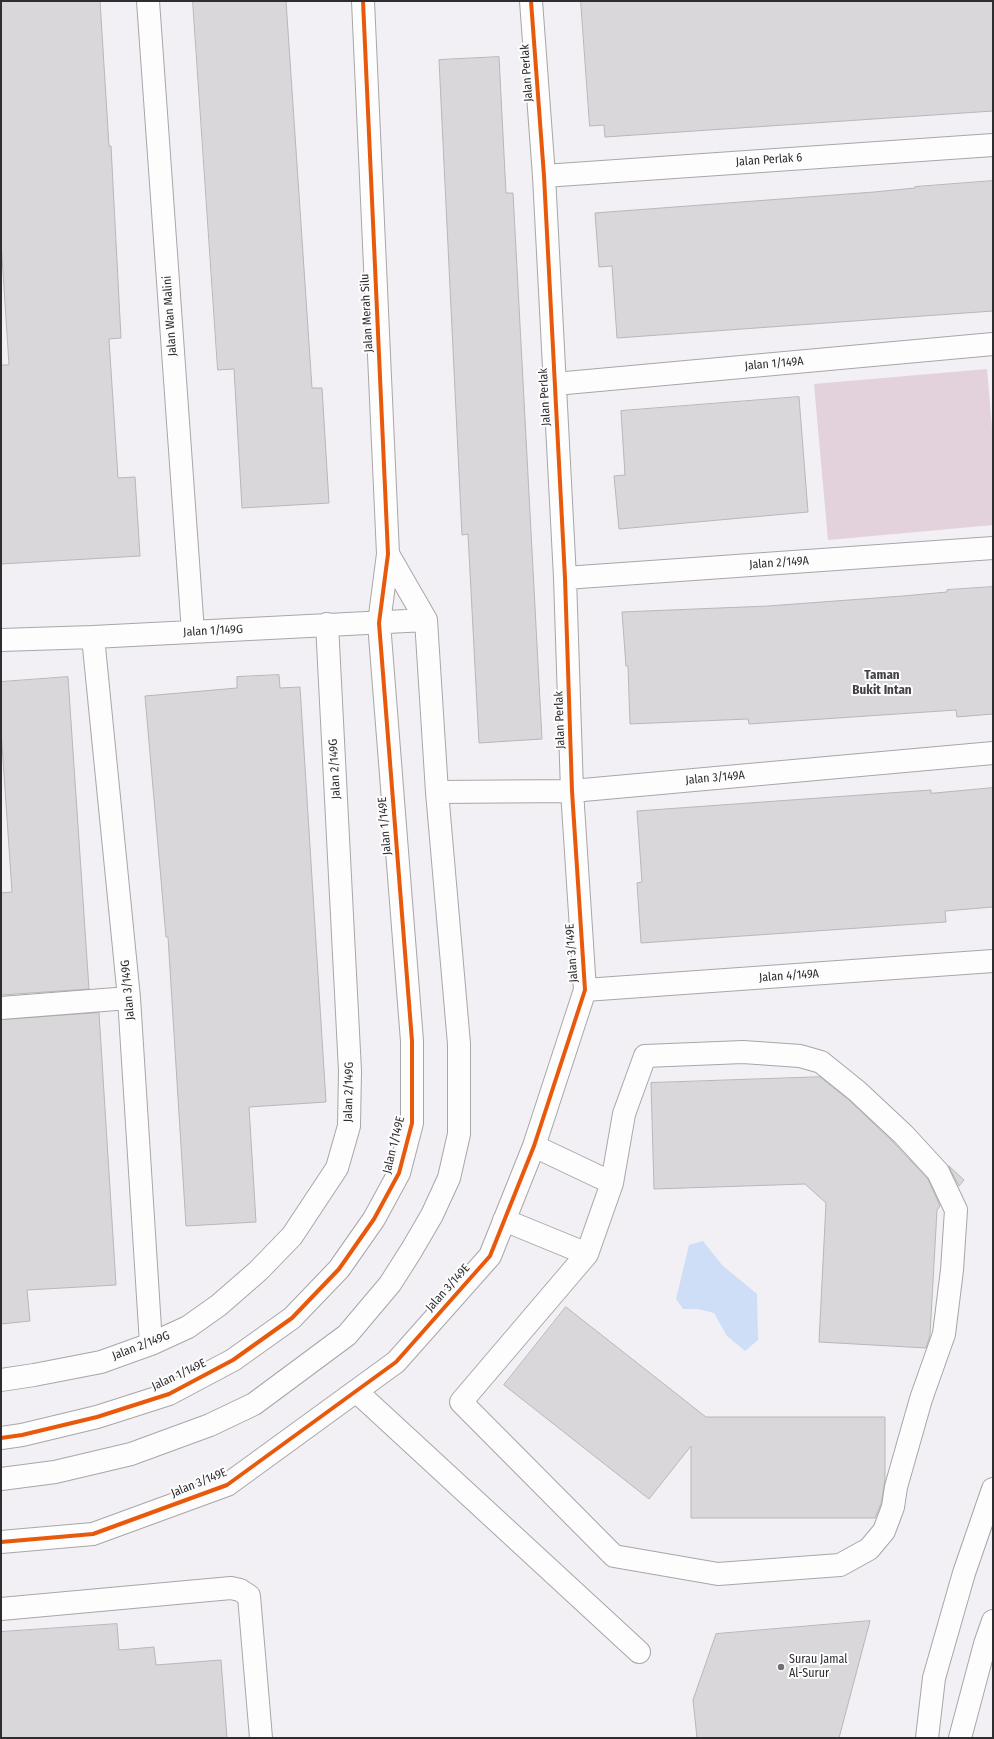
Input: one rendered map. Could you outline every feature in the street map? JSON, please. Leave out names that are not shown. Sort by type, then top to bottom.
[{"type":"main road","name":"Jalan Wan Malini","points":[[148,1],[193,632]]},
{"type":"main road","name":"Jalan Merah Silu","points":[[363,1],[388,554],[379,623]]},
{"type":"main road","name":"Jalan Perlak","points":[[531,1],[544,176],[555,384],[565,578],[572,791]]},
{"type":"main road","name":"Jalan Perlak 6","points":[[544,176],[993,145]]},
{"type":"main road","name":"Jalan 1/149A","points":[[555,384],[993,344]]},
{"type":"main road","name":"Jalan 2/149A","points":[[565,578],[993,548]]},
{"type":"main road","name":"Jalan Merah Silu","points":[[388,554],[426,620]]},
{"type":"main road","name":"Jalan 1/149G","points":[[1,640],[93,637],[426,620]]},
{"type":"main road","points":[[1,1479],[55,1472],[131,1454],[210,1425],[254,1404],[347,1335],[390,1284],[432,1215],[449,1178],[459,1134],[459,1044],[437,792],[426,620]]},
{"type":"main road","name":"Jalan 1/149E","points":[[1,1438],[22,1435],[97,1417],[169,1394],[233,1360],[292,1318],[339,1269],[374,1218],[399,1173],[412,1123],[412,1040],[379,623]]},
{"type":"main road","name":"Jalan 2/149G","points":[[1,1380],[101,1362],[151,1344],[188,1327],[219,1305],[258,1271],[292,1236],[337,1168],[349,1126],[350,1071],[327,624]]},
{"type":"main road","name":"Jalan 3/149G","points":[[93,637],[129,998],[151,1344]]},
{"type":"main road","name":"Jalan 3/149A","points":[[437,792],[572,791],[993,753]]},
{"type":"main road","name":"Jalan 3/149E","points":[[1,1542],[93,1534],[227,1485],[396,1362],[490,1256],[534,1146],[585,990],[572,791]]},
{"type":"main road","name":"Jalan 4/149A","points":[[585,990],[993,961]]},
{"type":"main road","points":[[1,1008],[129,998]]},
{"type":"main road","points":[[743,1052],[800,1056],[821,1062],[857,1091],[904,1136],[938,1172],[956,1210],[952,1270],[944,1334],[921,1399],[896,1487],[893,1507],[884,1531],[869,1549],[840,1565],[718,1574],[614,1556],[461,1402],[587,1254],[612,1183],[624,1114],[645,1056],[743,1052]]},
{"type":"main road","points":[[534,1146],[612,1183]]},
{"type":"main road","points":[[504,1220],[587,1254]]},
{"type":"main road","points":[[356,1391],[639,1652]]},
{"type":"main road","points":[[927,1738],[934,1678],[964,1573],[993,1490]]},
{"type":"main road","points":[[1,1610],[231,1588],[240,1590],[249,1596],[261,1738]]},
{"type":"main road","points":[[960,1738],[985,1644],[993,1621]]},
{"type":"shaded area","points":[[987,369],[993,440],[993,525],[828,540],[814,384]]},
{"type":"water","points":[[703,1241],[722,1265],[757,1294],[758,1340],[745,1351],[727,1336],[714,1313],[698,1309],[683,1309],[676,1299],[689,1245]]},
{"type":"building","points":[[1,1],[100,1],[109,146],[111,146],[121,338],[109,339],[118,478],[135,477],[140,556],[1,564],[1,365],[9,365],[1,241]]},
{"type":"building","points":[[193,1],[286,1],[312,388],[322,388],[329,503],[242,508],[234,369],[218,370]]},
{"type":"building","points":[[581,1],[993,1],[993,111],[605,137],[604,125],[590,126]]},
{"type":"building","points":[[499,57],[506,193],[513,193],[542,739],[479,743],[468,534],[462,535],[439,60]]},
{"type":"building","points":[[993,181],[993,311],[617,338],[612,266],[599,267],[595,213],[874,192],[915,187]]},
{"type":"building","points":[[799,397],[808,512],[619,529],[614,476],[625,475],[621,411]]},
{"type":"building","points":[[993,587],[993,714],[957,717],[956,710],[749,724],[748,719],[630,724],[628,666],[626,666],[622,612],[768,606],[903,596],[947,592],[947,590]]},
{"type":"building","points":[[279,675],[280,688],[300,687],[326,1102],[249,1107],[256,1222],[186,1226],[168,937],[166,937],[145,696],[237,688],[237,677]]},
{"type":"building","points":[[68,677],[89,989],[1,995],[1,893],[12,892],[1,730],[1,682]]},
{"type":"building","points":[[993,788],[993,907],[945,911],[946,922],[641,943],[637,883],[642,882],[637,811],[931,790],[931,793]]},
{"type":"building","points":[[99,1013],[116,1285],[27,1290],[30,1321],[1,1324],[1,1020]]},
{"type":"building","points":[[820,1077],[849,1100],[895,1144],[928,1179],[940,1206],[937,1210],[930,1335],[926,1348],[819,1342],[826,1203],[805,1184],[654,1189],[651,1083]]},
{"type":"building","points":[[949,1167],[964,1180],[959,1186]]},
{"type":"building","points":[[566,1307],[706,1417],[885,1417],[885,1480],[881,1504],[875,1518],[691,1518],[691,1446],[649,1499],[504,1385]]},
{"type":"building","name":"Surau Jamal Al-Surur","points":[[870,1621],[839,1738],[697,1738],[693,1700],[716,1634]]},
{"type":"building","points":[[117,1624],[119,1650],[154,1647],[156,1665],[221,1660],[227,1738],[1,1738],[1,1632]]},
{"type":"cycle path","points":[[1,1438],[22,1435],[97,1417],[169,1394],[233,1360],[292,1318],[339,1269],[374,1219],[399,1173],[412,1123],[412,1041],[379,623],[388,554],[363,1]]},
{"type":"cycle path","points":[[1,1542],[93,1534],[227,1485],[396,1362],[490,1256],[534,1146],[585,990],[572,791],[565,578],[544,176],[531,1]]},
{"type":"place","name":"Surau Jamal Al-Surur","points":[[781,1667]]},
{"type":"district","name":"Taman Bukit Intan","points":[[882,682]]}]
